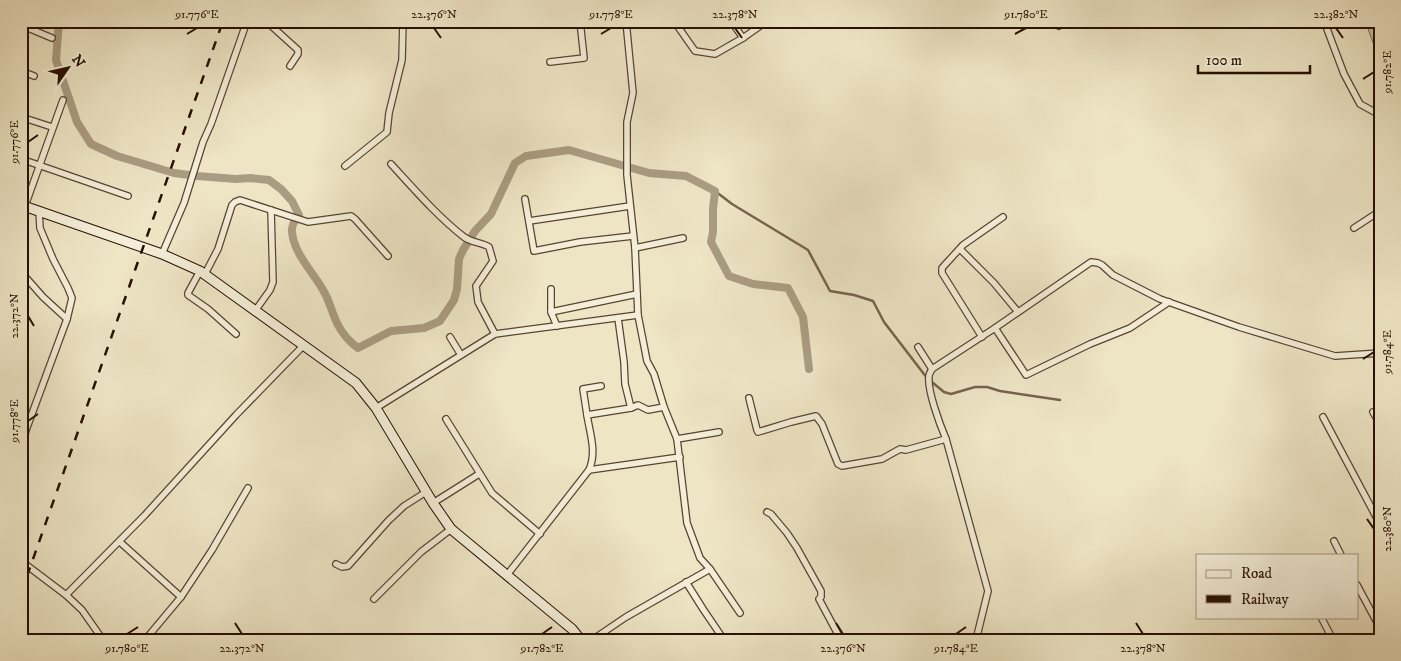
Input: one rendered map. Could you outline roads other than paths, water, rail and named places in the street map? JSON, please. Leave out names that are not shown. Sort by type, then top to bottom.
[{"type":"street","points":[[162,254],[190,187],[203,142],[247,21]]},
{"type":"street","points":[[266,21],[298,50],[298,54],[290,66]]},
{"type":"street","points":[[345,166],[387,132],[389,113],[402,60],[402,21]]},
{"type":"street","points":[[550,62],[584,58],[580,21]]},
{"type":"street","points":[[626,21],[633,94],[627,122],[627,175],[635,248],[638,315],[647,361],[654,374],[664,407],[677,439],[688,523],[700,558],[710,569],[740,613]]},
{"type":"street","points":[[674,21],[695,51],[715,54],[767,21]]},
{"type":"street","points":[[731,21],[743,38]]},
{"type":"street","points":[[1324,21],[1344,74],[1360,104],[1380,115]]},
{"type":"street","points":[[21,25],[52,38]]},
{"type":"street","points":[[21,71],[34,76]]},
{"type":"street","points":[[62,100],[23,206],[162,254],[202,273],[356,383],[376,408],[426,492],[451,529],[572,629],[581,640]]},
{"type":"street","points":[[21,117],[52,127]]},
{"type":"street","points":[[21,159],[128,196]]},
{"type":"street","points":[[391,164],[465,238],[489,247],[493,261],[476,286],[478,302],[495,334]]},
{"type":"street","points":[[525,199],[534,251],[580,242],[633,236]]},
{"type":"street","points":[[236,334],[214,314],[188,295],[220,242],[235,202],[240,200],[308,222],[351,216],[388,256]]},
{"type":"street","points":[[529,221],[630,206]]},
{"type":"street","points":[[255,311],[270,290],[273,282],[272,210]]},
{"type":"street","points":[[22,446],[24,430],[67,319],[72,298],[40,228],[39,211]]},
{"type":"street","points":[[1354,228],[1380,211]]},
{"type":"street","points":[[982,337],[942,273],[942,268],[963,245],[1003,217]]},
{"type":"street","points":[[635,248],[683,238]]},
{"type":"street","points":[[960,249],[994,283],[1018,312]]},
{"type":"street","points":[[931,372],[1091,262],[1098,263],[1113,275],[1160,299],[1239,327],[1335,356],[1380,353]]},
{"type":"street","points":[[21,272],[43,297],[67,319]]},
{"type":"street","points":[[551,289],[551,312],[557,326]]},
{"type":"street","points":[[551,312],[637,294]]},
{"type":"street","points":[[995,328],[1026,375],[1090,344],[1130,328],[1169,302]]},
{"type":"street","points":[[376,408],[495,334],[638,315]]},
{"type":"street","points":[[618,318],[625,384],[631,408]]},
{"type":"street","points":[[450,338],[461,355]]},
{"type":"street","points":[[66,594],[120,542],[236,415],[303,346]]},
{"type":"street","points":[[918,347],[931,372],[929,386],[946,439],[988,591],[976,640]]},
{"type":"street","points":[[507,575],[590,470],[593,452],[583,389],[601,386]]},
{"type":"street","points":[[749,398],[758,432],[816,416],[822,424],[838,464],[842,466],[882,459],[900,448],[906,450],[946,439]]},
{"type":"street","points":[[586,416],[638,405],[648,410],[664,407]]},
{"type":"street","points":[[1374,412],[1380,424]]},
{"type":"street","points":[[1323,417],[1380,524]]},
{"type":"street","points":[[446,419],[492,493],[540,534]]},
{"type":"street","points":[[677,439],[719,432]]},
{"type":"street","points":[[590,470],[680,456]]},
{"type":"street","points":[[433,503],[479,474]]},
{"type":"street","points":[[145,640],[182,597],[248,488]]},
{"type":"street","points":[[336,564],[342,567],[348,566],[389,520],[404,506],[426,492]]},
{"type":"street","points":[[767,512],[772,514],[797,548],[821,591],[821,597],[818,599],[842,640]]},
{"type":"street","points":[[374,599],[421,552],[451,529]]},
{"type":"street","points":[[1334,541],[1341,554]]},
{"type":"street","points":[[120,542],[182,597]]},
{"type":"street","points":[[21,561],[66,594],[82,610],[103,640]]},
{"type":"street","points":[[592,640],[626,617],[710,569]]},
{"type":"street","points":[[686,582],[724,640]]},
{"type":"street","points":[[1358,587],[1380,628]]},
{"type":"street","points":[[1322,618],[1333,640]]},
{"type":"waterway","points":[[59,21],[56,60],[77,122],[91,144],[117,156],[174,173],[269,180],[281,189],[292,201],[299,215],[292,230],[296,248],[325,294],[340,329],[358,348],[391,331],[424,328],[440,321],[454,300],[457,289],[459,259],[463,250],[475,231],[491,214],[515,163],[526,156],[569,150],[649,173],[686,176],[715,191],[711,242],[729,276],[753,284],[788,288],[803,317],[809,369]]},
{"type":"waterway","points":[[715,191],[732,204],[808,250],[830,291],[854,295],[873,301],[884,322],[927,378],[944,392],[951,394],[975,387],[987,387],[1000,391],[1060,400]]},
{"type":"railway","points":[[21,593],[223,21]]}]
